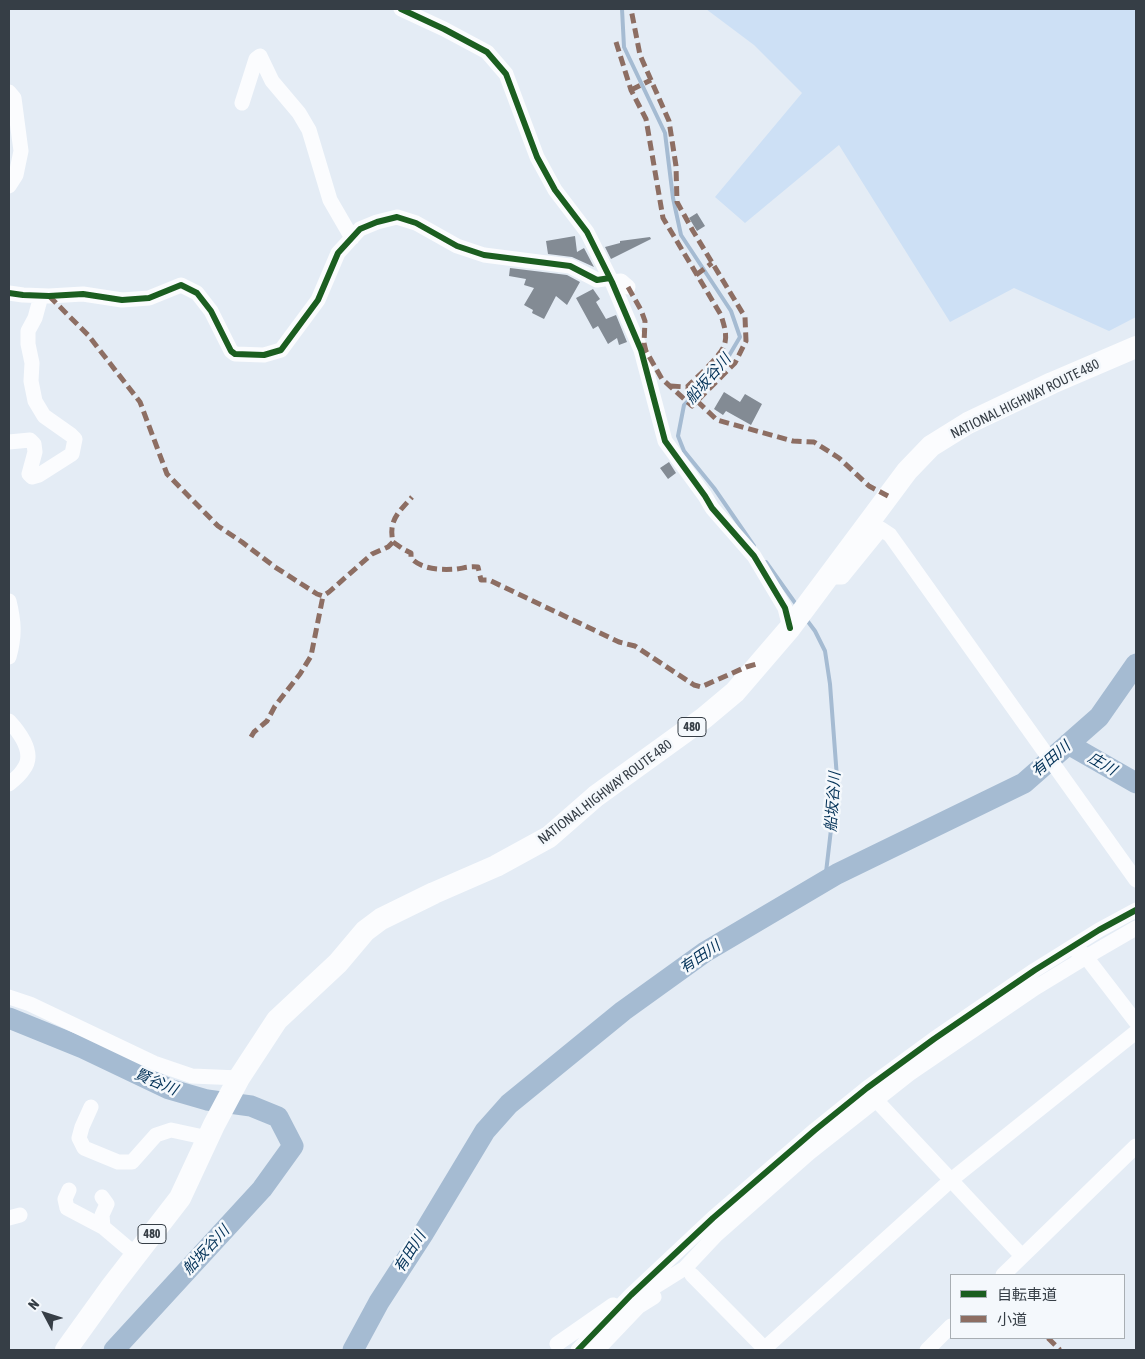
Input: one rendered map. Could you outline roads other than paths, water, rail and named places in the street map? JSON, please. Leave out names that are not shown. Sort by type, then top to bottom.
[{"type":"highway","name":"NATIONAL HIGHWAY ROUTE 480","points":[[66,1350],[180,1198],[231,1093],[277,1020],[338,963],[365,931],[381,919],[434,892],[496,866],[548,837],[596,796],[704,718],[736,692],[790,628],[907,471],[931,446],[975,420],[1136,346]]},
{"type":"street","points":[[401,9],[487,52],[506,74],[537,156],[555,190],[587,232],[611,280],[641,350],[665,441],[712,508],[754,556],[785,608],[790,628]]},
{"type":"street","points":[[242,103],[256,59],[260,56],[272,81],[299,113],[309,130],[330,200],[352,238]]},
{"type":"street","points":[[9,92],[14,98],[21,151],[16,175],[9,186]]},
{"type":"street","points":[[9,293],[41,296],[83,294],[122,300],[149,298],[181,285],[197,293],[211,311],[231,351],[235,354],[264,355],[281,350],[318,300],[338,253],[352,238],[360,230],[377,222],[397,217],[416,223],[457,246],[484,255],[570,266],[598,280],[622,281],[628,287]]},
{"type":"street","points":[[9,442],[30,440],[34,444],[35,452],[29,474],[32,477],[39,475],[72,454],[75,439],[44,416],[35,401],[31,381],[32,363],[28,344],[28,331],[35,318],[41,296]]},
{"type":"street","points":[[828,577],[842,577],[880,528],[890,535],[1136,880]]},
{"type":"street","points":[[9,601],[13,616],[13,643],[9,657]]},
{"type":"street","points":[[9,721],[26,743],[28,758],[25,769],[9,784]]},
{"type":"street","points":[[597,1350],[638,1307],[688,1271],[716,1235],[809,1153],[876,1100],[906,1068],[1035,970],[1099,930],[1136,910]]},
{"type":"street","points":[[578,1350],[631,1295],[713,1218],[814,1130],[906,1068],[1136,928]]},
{"type":"street","points":[[1035,970],[1045,974],[1084,954],[1136,1022]]},
{"type":"street","points":[[9,997],[30,1004],[154,1063],[192,1076],[231,1093]]},
{"type":"street","points":[[688,1271],[765,1350],[950,1180],[1136,1032]]},
{"type":"street","points":[[876,1100],[1022,1256]]},
{"type":"street","points":[[91,1107],[79,1138],[84,1148],[118,1162],[132,1162],[156,1135],[171,1130],[208,1138]]},
{"type":"street","points":[[1004,1274],[1136,1146]]},
{"type":"street","points":[[69,1190],[65,1199],[67,1208],[103,1226],[136,1255]]},
{"type":"street","points":[[102,1197],[107,1204],[102,1215],[103,1226]]},
{"type":"street","points":[[713,1218],[716,1235]]},
{"type":"street","points":[[631,1295],[637,1298],[688,1271]]},
{"type":"street","points":[[557,1344],[608,1308],[631,1295]]},
{"type":"street","points":[[927,1350],[950,1327]]},
{"type":"waterway","name":"船坂谷川","points":[[622,9],[624,47],[665,133],[673,198],[681,235],[731,311],[740,337],[727,359],[684,405],[678,436],[684,451],[714,488],[754,546]]},
{"type":"waterway","name":"船坂谷川","points":[[766,562],[798,607]]},
{"type":"waterway","name":"船坂谷川","points":[[806,619],[815,631],[825,651],[830,684],[837,778],[825,881]]},
{"type":"waterway","name":"有田川","points":[[353,1350],[379,1302],[423,1234],[485,1131],[509,1104],[623,1011],[705,952],[837,874],[1024,783],[1099,717],[1136,664]]},
{"type":"waterway","name":"庄川","points":[[1068,744],[1136,783]]},
{"type":"waterway","name":"賢谷川","points":[[9,1018],[83,1048],[169,1089],[207,1100],[251,1106],[278,1117],[293,1146],[262,1189],[114,1350]]}]
